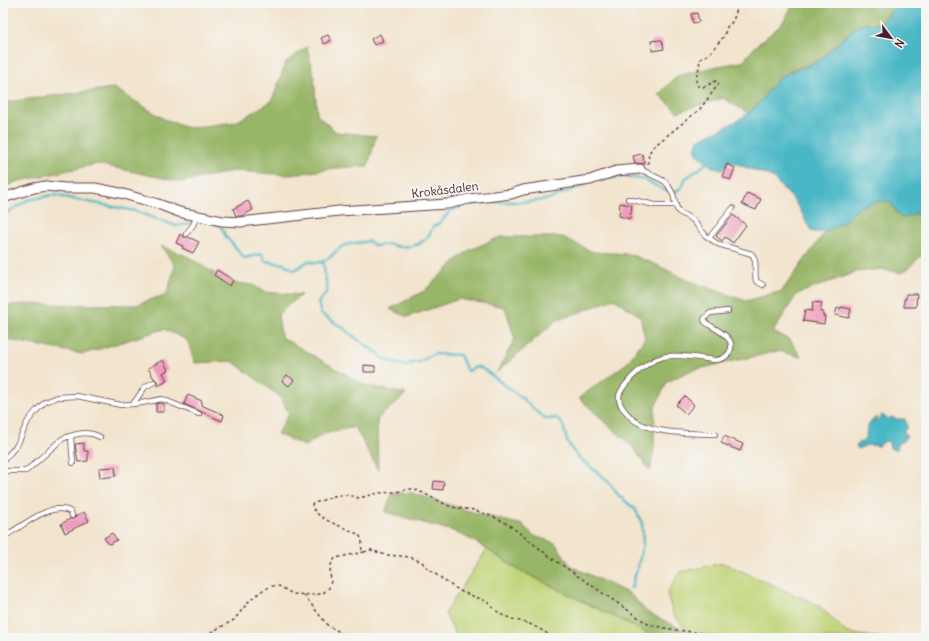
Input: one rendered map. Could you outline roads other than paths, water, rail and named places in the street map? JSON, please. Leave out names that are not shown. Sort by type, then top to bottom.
[{"type":"street","name":"Krokåsdalen","points":[[3,198],[34,188],[46,186],[65,188],[95,188],[120,193],[178,212],[240,222],[339,211],[447,204],[469,199],[511,194],[523,190],[590,180],[616,171],[643,170]]},
{"type":"lane","points":[[643,170],[664,181],[668,185],[679,212],[693,220],[706,236],[718,244],[752,254],[756,262],[754,275],[756,281],[763,285]]},
{"type":"lane","points":[[628,199],[655,205],[675,205]]},
{"type":"lane","points":[[709,238],[733,208]]},
{"type":"lane","points":[[186,234],[193,225],[197,216]]},
{"type":"lane","points":[[715,434],[669,432],[634,421],[620,406],[620,392],[642,367],[663,357],[682,356],[719,360],[727,356],[732,348],[730,341],[705,322],[704,319],[710,313],[728,311]]},
{"type":"lane","points":[[131,404],[134,403],[145,387],[154,382]]},
{"type":"lane","points":[[3,461],[17,445],[28,421],[41,405],[58,397],[77,396],[114,404],[131,404],[162,399],[199,414]]},
{"type":"lane","points":[[3,471],[26,471],[62,439],[85,433],[96,434],[100,437]]},
{"type":"lane","points":[[70,437],[73,463]]},
{"type":"lane","points":[[3,537],[35,518],[57,509],[68,510],[71,512],[72,516]]},
{"type":"water","points":[[897,3],[926,3],[926,209],[904,218],[900,217],[890,202],[880,201],[870,203],[858,208],[844,222],[825,232],[813,232],[793,199],[772,177],[729,161],[723,170],[715,168],[703,160],[697,153],[695,150],[698,140],[736,121],[750,112],[775,82],[782,76],[818,61],[847,35],[866,22],[876,24],[881,22],[888,16]]},
{"type":"water","points":[[882,415],[888,419],[892,417],[896,419],[905,419],[907,427],[904,434],[907,436],[901,443],[899,442],[896,447],[898,449],[894,450],[890,448],[889,442],[885,441],[879,446],[871,445],[861,447],[859,449],[856,447],[858,443],[863,442],[867,436],[867,429],[872,420],[877,417],[877,422]]},
{"type":"waterway","points":[[606,179],[624,176],[645,180],[662,189],[674,193],[682,187],[685,179],[707,163]]},
{"type":"waterway","points":[[216,224],[221,226],[226,237],[244,258],[262,254],[265,261],[284,264],[295,270],[308,261],[324,261],[343,246],[349,244],[368,241],[375,246],[389,244],[399,247],[419,244],[428,237],[433,227],[441,222],[450,211],[464,205],[492,202],[528,202],[549,199],[586,184]]},
{"type":"waterway","points":[[3,215],[28,200],[53,195],[135,211],[176,226],[203,221]]},
{"type":"waterway","points":[[323,261],[327,288],[326,293],[318,303],[321,314],[380,354],[380,356],[406,366],[411,363],[419,362],[434,354],[460,355],[467,371],[479,367],[522,398],[539,414],[547,419],[556,418],[561,422],[567,441],[573,451],[607,480],[619,496],[635,509],[642,523],[643,544],[631,588]]}]
